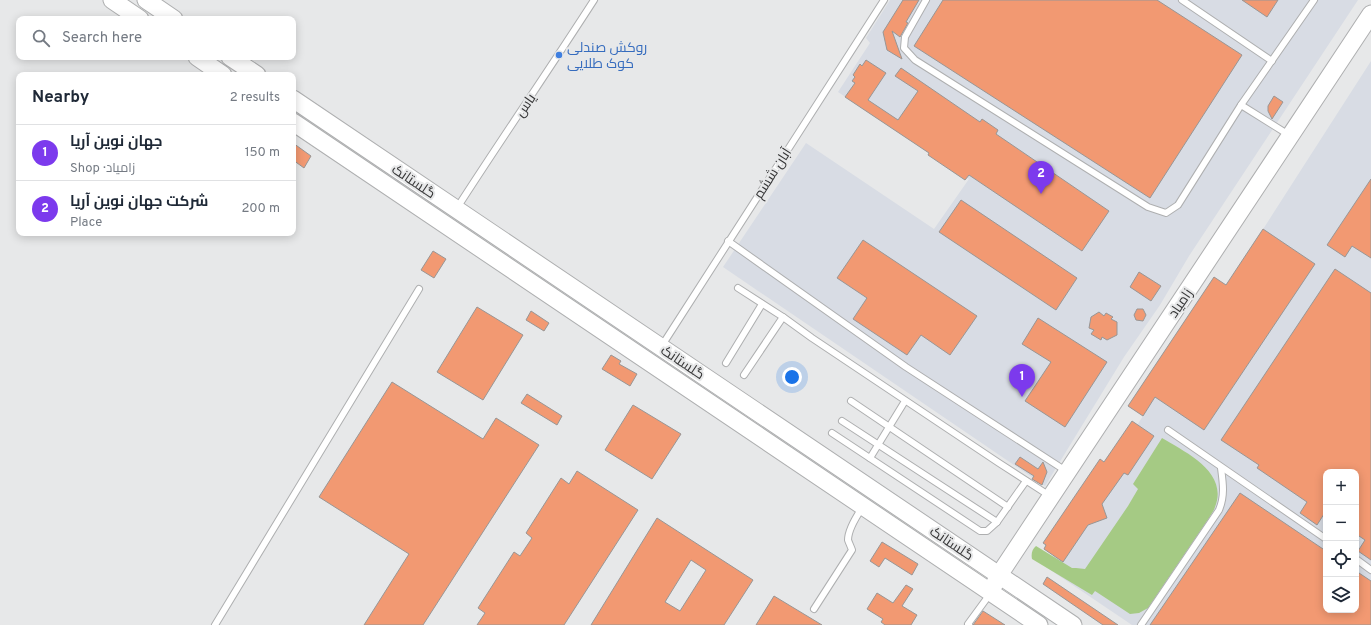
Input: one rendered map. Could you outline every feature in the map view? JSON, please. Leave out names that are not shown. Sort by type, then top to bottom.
[{"type":"street","points":[[112,0],[136,16]]},
{"type":"street","points":[[146,0],[170,16]]},
{"type":"street","name":"زامیاد","points":[[991,593],[999,575],[1371,14]]},
{"type":"street","points":[[201,60],[219,72]]},
{"type":"street","points":[[234,60],[252,72]]},
{"type":"street","name":"گلستانک","points":[[296,101],[1073,625]]},
{"type":"street","name":"گلستانک","points":[[296,124],[1039,625]]},
{"type":"lane","name":"یاس","points":[[457,210],[498,144],[549,70],[594,0]]},
{"type":"lane","name":"آبان ششم","points":[[660,347],[884,0]]},
{"type":"lane","points":[[926,0],[905,37],[904,48],[915,60],[1148,207],[1166,213],[1178,205],[1241,105],[1314,0]]},
{"type":"lane","points":[[1182,0],[1272,61]]},
{"type":"lane","points":[[1241,105],[1290,136]]},
{"type":"lane","points":[[728,241],[906,367],[1068,472]]},
{"type":"lane","points":[[738,288],[783,317],[905,401],[1052,497]]},
{"type":"lane","points":[[215,625],[419,289]]},
{"type":"lane","points":[[726,363],[762,304]]},
{"type":"lane","points":[[744,375],[783,317]]},
{"type":"lane","points":[[851,401],[1008,507]]},
{"type":"lane","points":[[870,458],[905,401]]},
{"type":"lane","points":[[842,421],[929,476],[997,522]]},
{"type":"lane","points":[[1168,430],[1323,537]]},
{"type":"lane","points":[[832,433],[980,531],[987,531],[997,522],[1026,481]]},
{"type":"lane","points":[[1141,625],[1219,510],[1222,503],[1224,487],[1221,468]]},
{"type":"lane","points":[[814,610],[852,550],[848,540],[851,528],[863,507]]},
{"type":"lane","points":[[1359,561],[1371,570]]},
{"type":"lane","points":[[969,625],[968,624],[991,593]]},
{"type":"shaded area","points":[[890,0],[1358,0],[1189,256],[1160,305],[1124,357],[1045,486],[723,267],[806,143],[934,229],[969,179],[838,92],[870,43],[866,38]]},
{"type":"shaded area","points":[[1371,61],[1371,625],[1132,625],[1046,567]]},
{"type":"green space","points":[[1162,438],[1193,457],[1210,473],[1216,483],[1218,495],[1215,507],[1209,518],[1148,608],[1139,613],[1130,614],[1095,591],[1092,595],[1032,559],[1032,553],[1036,546],[1072,568],[1085,569],[1138,489],[1133,484]]},
{"type":"building","points":[[903,0],[919,0],[906,22],[908,23],[900,37],[892,31],[902,59],[887,50],[883,32]]},
{"type":"building","points":[[943,0],[1157,0],[1242,55],[1150,198],[914,46]]},
{"type":"building","points":[[1242,0],[1278,0],[1267,17]]},
{"type":"building","points":[[866,60],[886,73],[868,100],[898,120],[918,91],[895,76],[901,68],[980,122],[982,119],[998,130],[996,134],[1109,211],[1082,251],[969,175],[965,180],[928,155],[929,153],[845,97],[855,83],[852,81],[855,77],[853,75],[860,64],[862,66]]},
{"type":"building","points":[[1274,96],[1283,102],[1272,119],[1268,111],[1268,106]]},
{"type":"building","points":[[296,145],[311,156],[304,168],[296,162]]},
{"type":"building","points":[[1371,179],[1371,258],[1352,246],[1345,257],[1327,245]]},
{"type":"building","points":[[961,200],[1077,278],[1056,310],[939,232]]},
{"type":"building","points":[[1263,229],[1315,264],[1204,430],[1155,397],[1143,416],[1128,406],[1214,277],[1226,285]]},
{"type":"building","points":[[863,240],[977,316],[950,355],[921,335],[907,355],[853,319],[867,298],[837,278]]},
{"type":"building","points":[[433,251],[446,259],[434,278],[421,270]]},
{"type":"building","points":[[1335,269],[1371,293],[1371,560],[1359,552],[1365,540],[1359,536],[1359,469],[1323,469],[1323,516],[1317,525],[1300,513],[1307,502],[1257,468],[1259,465],[1221,440]]},
{"type":"building","points":[[1139,272],[1161,286],[1151,301],[1130,287]]},
{"type":"building","points":[[477,307],[523,335],[483,400],[437,372]]},
{"type":"building","points":[[1137,309],[1143,309],[1146,315],[1143,321],[1136,320],[1134,315]]},
{"type":"building","points":[[531,311],[549,323],[544,331],[526,320]]},
{"type":"building","points":[[1099,312],[1104,316],[1106,313],[1113,317],[1111,319],[1117,322],[1117,335],[1107,340],[1102,337],[1101,340],[1091,334],[1094,330],[1089,328],[1091,317]]},
{"type":"building","points":[[1038,318],[1107,362],[1065,427],[1025,401],[1051,362],[1022,344]]},
{"type":"building","points":[[611,355],[621,361],[619,364],[637,374],[630,386],[602,369]]},
{"type":"building","points":[[392,382],[483,439],[496,418],[539,445],[423,625],[364,625],[409,554],[319,497]]},
{"type":"building","points":[[527,394],[562,416],[557,425],[521,403]]},
{"type":"building","points":[[633,405],[681,434],[652,479],[605,450]]},
{"type":"building","points":[[1132,421],[1154,436],[1128,475],[1124,473],[1102,504],[1107,518],[1088,525],[1063,562],[1044,549],[1046,545],[1043,543],[1100,459],[1104,462]]},
{"type":"building","points":[[1020,457],[1038,469],[1043,462],[1047,472],[1042,485],[1032,479],[1034,476],[1015,464]]},
{"type":"building","points":[[577,471],[638,510],[564,625],[477,625],[485,613],[478,608],[514,552],[520,556],[532,538],[526,533],[561,478],[569,484]]},
{"type":"building","points":[[1240,493],[1323,549],[1323,613],[1359,613],[1359,573],[1371,581],[1371,625],[1150,625]]},
{"type":"building","points":[[657,518],[753,580],[724,625],[591,625]],"holes":[[[691,560],[706,570],[680,611],[665,602]]]},
{"type":"building","points":[[882,542],[918,564],[912,575],[885,558],[879,567],[870,561]]},
{"type":"building","points":[[1047,577],[1118,625],[1103,625],[1043,584]]},
{"type":"building","points":[[906,585],[913,589],[902,606],[917,615],[911,625],[885,625],[881,622],[883,619],[867,609],[877,593],[893,603]]},
{"type":"building","points":[[774,596],[822,625],[756,625]]},
{"type":"building","points":[[983,611],[1005,625],[973,625]]},
{"type":"place","name":"روکش صندلی کوک طلایی","points":[[559,55]]},
{"type":"place","name":"شرکت جهان نوین آریا","points":[[1041,194]]},
{"type":"place","name":"جهان نوین آریا","points":[[1022,397]]}]
